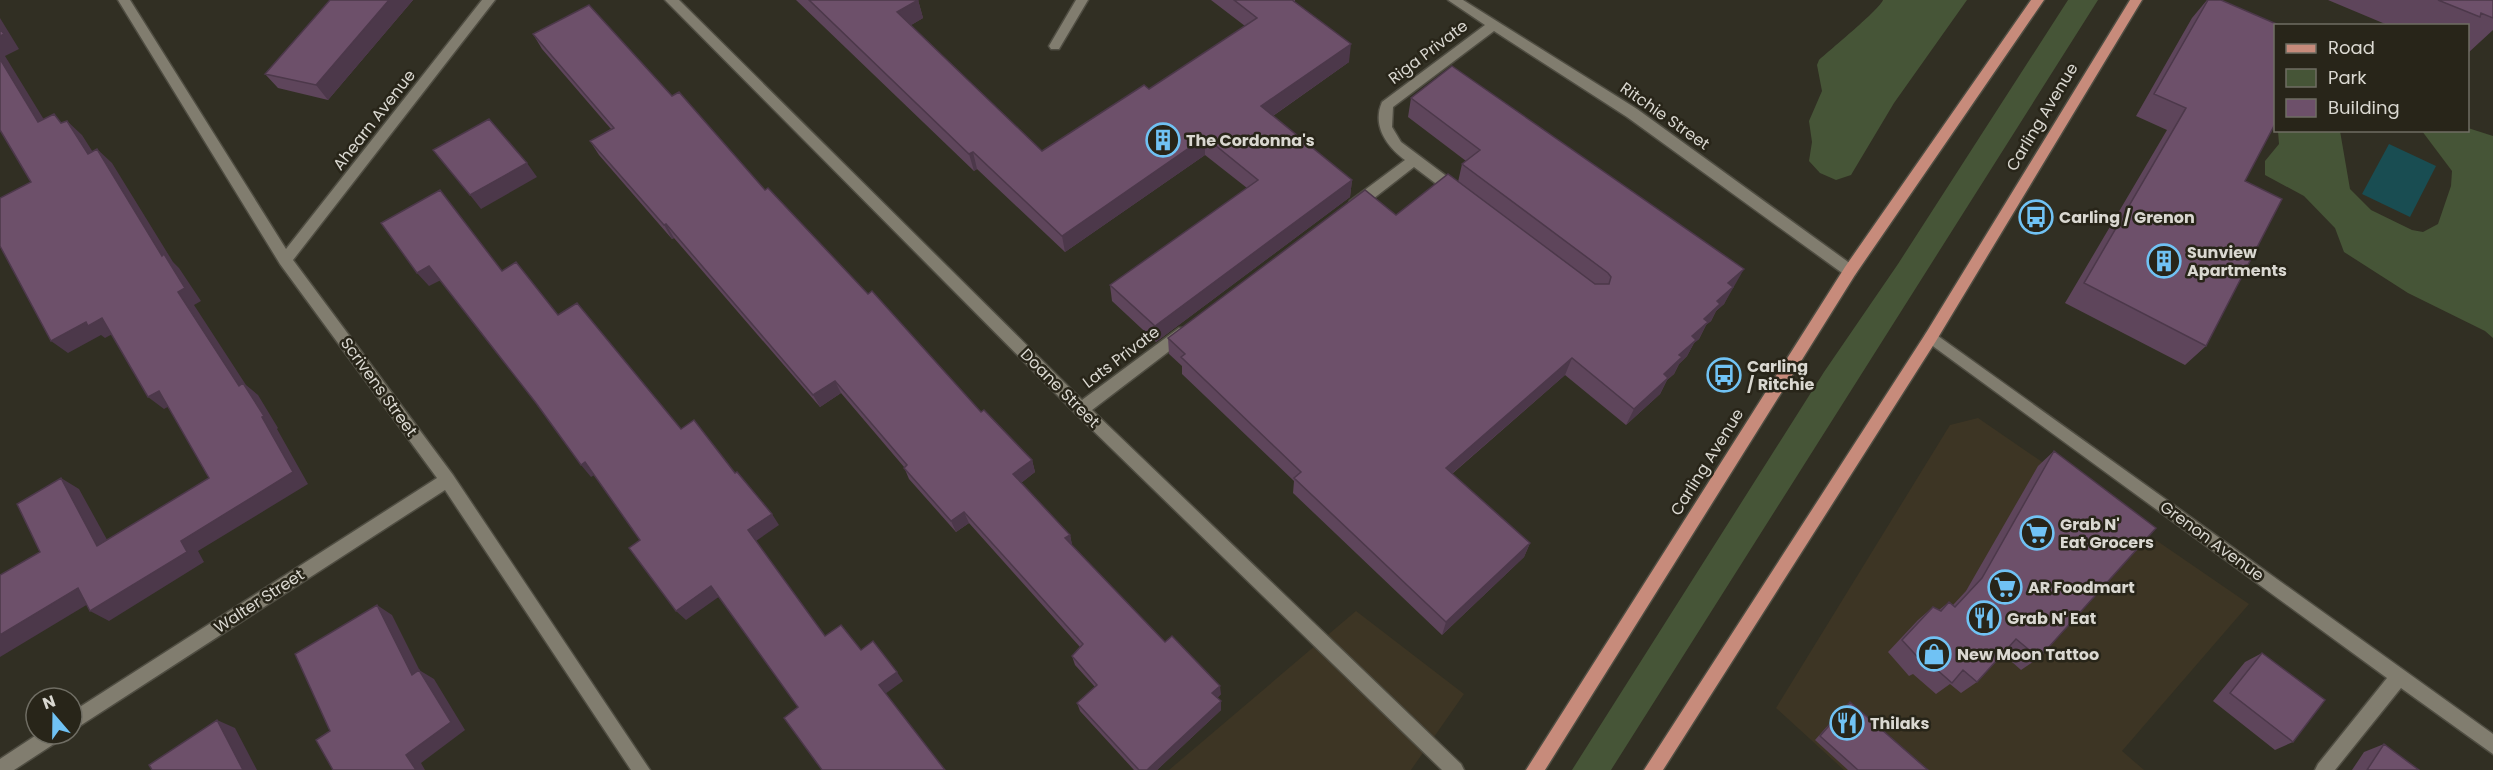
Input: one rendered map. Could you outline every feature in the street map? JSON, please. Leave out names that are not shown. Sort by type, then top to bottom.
[{"type":"main road","name":"Carling Avenue","points":[[1535,770],[1850,271],[2038,0]]},
{"type":"main road","name":"Carling Avenue","points":[[1653,770],[1931,337],[2136,0]]},
{"type":"street","name":"Scrivens Street","points":[[124,0],[285,260],[447,480],[641,770]]},
{"type":"street","name":"Ahearn Avenue","points":[[285,260],[489,0]]},
{"type":"street","name":"Doane Street","points":[[671,0],[1081,409],[1455,770]]},
{"type":"street","points":[[1055,46],[1082,0]]},
{"type":"street","name":"Ritchie Street","points":[[1454,0],[1632,113],[1850,271]]},
{"type":"street","name":"Riga Private","points":[[1471,203],[1396,146],[1385,127],[1387,105],[1494,25]]},
{"type":"street","points":[[1347,210],[1414,160]]},
{"type":"street","name":"Lats Private","points":[[1081,409],[1195,324]]},
{"type":"street","name":"Grenon Avenue","points":[[1931,337],[2493,745]]},
{"type":"street","name":"Walter Street","points":[[84,714],[447,480]]},
{"type":"street","points":[[2324,770],[2399,677]]},
{"type":"street","points":[[0,769],[35,746]]},
{"type":"shaded area","points":[[1978,418],[2249,604],[2122,751],[2144,770],[1844,770],[1776,708],[1950,425]]},
{"type":"shaded area","points":[[1356,611],[1464,694],[1411,770],[1169,770]]},
{"type":"green space","points":[[1883,0],[1967,0],[1894,103],[1851,175],[1836,180],[1820,173],[1809,161],[1812,142],[1809,121],[1822,91],[1817,65],[1819,60]]},
{"type":"green space","points":[[2068,0],[2098,0],[1611,770],[1572,770],[1824,372],[1898,264]]},
{"type":"green space","points":[[2469,128],[2493,136],[2493,338],[2485,331],[2408,293],[2344,252],[2335,228],[2304,196],[2265,175],[2265,161],[2279,144],[2278,132],[2340,132],[2350,189],[2371,210],[2412,230],[2423,232],[2438,224],[2451,186],[2452,171],[2423,132],[2469,132]]},
{"type":"water","points":[[2389,144],[2436,166],[2410,217],[2362,194]]},
{"type":"building","points":[[330,0],[389,0],[316,85],[265,74]]},
{"type":"building","points":[[809,0],[918,0],[897,12],[1042,151],[1144,85],[1149,89],[1257,18],[1234,0],[1292,0],[1351,44],[1261,106],[1352,180],[1155,326],[1110,285],[1258,180],[1205,137],[1062,236],[973,152],[969,154]]},
{"type":"building","points":[[2208,0],[2221,0],[2276,24],[2274,24],[2274,126],[2245,181],[2282,199],[2206,346],[2084,283],[2186,108],[2154,94]]},
{"type":"building","points":[[2438,0],[2493,0],[2493,18],[2481,13],[2480,17]]},
{"type":"building","points":[[589,5],[672,96],[679,92],[765,190],[768,188],[868,294],[872,291],[981,412],[984,410],[1032,460],[1013,474],[1070,535],[1065,538],[1165,642],[1172,636],[1220,686],[1212,693],[1221,701],[1147,770],[1139,770],[1077,703],[1097,685],[1072,656],[1083,644],[964,512],[951,521],[904,468],[907,465],[835,381],[813,395],[666,224],[664,225],[590,141],[614,128],[533,34]]},
{"type":"building","points":[[0,59],[38,122],[54,114],[61,123],[67,121],[88,154],[97,149],[162,256],[164,254],[185,288],[178,292],[239,386],[243,383],[264,416],[262,417],[293,472],[181,541],[187,552],[90,611],[78,588],[0,635],[0,575],[40,552],[17,504],[61,478],[97,546],[209,478],[159,391],[148,397],[102,318],[88,326],[86,322],[51,341],[0,246],[0,198],[31,182],[0,130]]},
{"type":"building","points":[[1452,66],[1744,269],[1728,283],[1733,287],[1717,301],[1720,304],[1704,319],[1708,322],[1692,336],[1696,340],[1679,355],[1682,357],[1664,374],[1668,378],[1634,409],[1572,358],[1446,468],[1530,543],[1446,622],[1294,478],[1301,472],[1181,357],[1185,354],[1168,338],[1365,190],[1396,215],[1448,174],[1595,284],[1609,284],[1611,277],[1608,273],[1462,164],[1480,150],[1411,98]]},
{"type":"building","points":[[489,119],[527,163],[470,195],[433,150]]},
{"type":"building","points":[[440,190],[502,271],[516,262],[558,315],[577,303],[681,429],[694,420],[735,473],[737,472],[772,514],[748,530],[825,636],[841,625],[861,650],[873,641],[897,672],[879,685],[945,770],[822,770],[784,718],[798,707],[711,586],[676,611],[629,548],[640,540],[585,462],[581,465],[536,403],[429,266],[417,273],[381,223]]},
{"type":"building","points":[[2054,451],[2156,528],[2039,658],[2016,639],[1977,682],[1963,670],[1952,683],[1928,662],[1924,664],[1902,640],[1933,607],[1941,611],[1949,602],[1955,607],[1982,578]]},
{"type":"building","points":[[377,605],[412,675],[419,670],[451,722],[406,755],[416,770],[333,770],[316,740],[330,731],[295,654]]},
{"type":"building","points":[[2262,653],[2325,700],[2293,742],[2230,693]]},
{"type":"building","name":"Thilaks","points":[[1850,702],[1928,770],[1858,770],[1820,736]]},
{"type":"building","points":[[217,720],[243,770],[152,770],[149,765]]},
{"type":"building","points":[[2384,744],[2419,770],[2367,770]]},
{"type":"place","name":"The Cordonna's","points":[[1163,140]]},
{"type":"place","name":"Carling / Grenon","points":[[2036,217]]},
{"type":"place","name":"Sunview Apartments","points":[[2164,261]]},
{"type":"place","name":"Carling / Ritchie","points":[[1724,375]]},
{"type":"place","name":"Grab N' Eat Grocers","points":[[2037,533]]},
{"type":"place","name":"AR Foodmart","points":[[2005,587]]},
{"type":"place","name":"Grab N' Eat","points":[[1984,618]]},
{"type":"place","name":"New Moon Tattoo","points":[[1934,654]]},
{"type":"place","name":"Thilaks","points":[[1847,723]]}]
